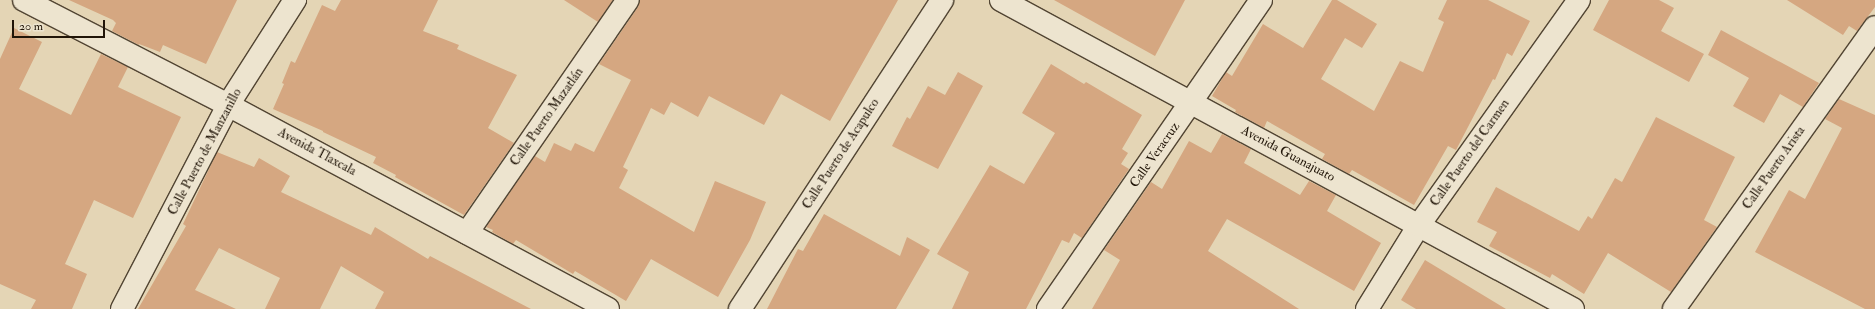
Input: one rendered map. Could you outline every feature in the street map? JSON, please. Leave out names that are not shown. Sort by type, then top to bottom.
[{"type":"street","name":"Avenida Tlaxcala","points":[[24,0],[228,104],[608,309]]},
{"type":"street","name":"Calle Puerto de Manzanillo","points":[[122,309],[228,104],[295,0]]},
{"type":"street","name":"Calle Puerto Mazatlán","points":[[467,233],[628,0]]},
{"type":"street","name":"Calle Puerto de Acapulco","points":[[740,309],[942,0]]},
{"type":"street","name":"Avenida Guanajuato","points":[[1001,0],[1573,309]]},
{"type":"street","name":"Calle Veracruz","points":[[1048,309],[1261,0]]},
{"type":"street","name":"Calle Puerto del Carmen","points":[[1367,309],[1419,225],[1579,0]]},
{"type":"street","name":"Calle Puerto Arista","points":[[1674,309],[1875,27]]},
{"type":"building","points":[[69,0],[237,0],[206,64],[163,45],[160,52],[139,45],[112,31],[116,23],[113,20]]},
{"type":"building","points":[[341,0],[438,0],[423,31],[459,45],[457,49],[517,75],[488,128],[514,143],[464,215],[395,177],[396,175],[373,163],[376,157],[273,109],[284,84],[282,83],[291,61],[295,63],[322,5],[335,11]]},
{"type":"building","points":[[564,0],[613,0],[598,22]]},
{"type":"building","points":[[640,0],[898,0],[830,121],[781,94],[764,125],[709,96],[698,117],[671,102],[664,115],[651,108],[623,167],[628,170],[619,188],[694,232],[715,181],[766,202],[750,240],[718,297],[651,259],[626,301],[575,271],[573,274],[516,240],[513,244],[486,227],[535,156],[545,162],[554,143],[571,151],[575,143],[594,152],[631,80],[599,64],[638,7]]},
{"type":"building","points":[[1054,0],[1185,0],[1155,56]]},
{"type":"building","points":[[1332,0],[1337,0],[1377,24],[1362,48],[1345,38],[1321,79],[1374,111],[1400,61],[1423,72],[1444,22],[1438,19],[1447,0],[1488,0],[1530,21],[1512,56],[1507,53],[1495,80],[1493,79],[1456,150],[1448,146],[1414,205],[1352,170],[1349,174],[1322,159],[1325,154],[1267,121],[1264,128],[1235,112],[1236,110],[1212,96],[1226,72],[1232,76],[1263,24],[1303,48]]},
{"type":"building","points":[[1609,0],[1659,0],[1674,8],[1661,31],[1704,54],[1689,82],[1593,30]]},
{"type":"building","points":[[1787,0],[1875,0],[1875,7],[1857,31],[1849,26],[1843,35]]},
{"type":"building","points":[[14,28],[42,42],[19,89],[71,115],[101,54],[128,67],[118,87],[181,117],[133,218],[94,200],[65,264],[87,274],[72,309],[31,309],[36,300],[0,284],[0,59]]},
{"type":"building","points":[[1721,30],[1819,83],[1803,107],[1780,94],[1764,123],[1733,106],[1749,78],[1708,55]]},
{"type":"building","points":[[1051,64],[1084,84],[1086,82],[1142,115],[1122,149],[1128,153],[1121,164],[1129,169],[1082,238],[1074,233],[1069,243],[1062,240],[1026,309],[952,309],[969,272],[937,254],[990,165],[1024,184],[1055,133],[1022,113]]},
{"type":"building","points":[[958,72],[983,86],[938,169],[892,146],[907,117],[910,119],[928,86],[945,95]]},
{"type":"building","points":[[1839,99],[1875,115],[1875,309],[1865,309],[1755,252],[1789,190],[1805,199],[1842,128],[1825,119]]},
{"type":"building","points":[[1656,117],[1735,157],[1704,220],[1717,227],[1671,292],[1608,253],[1584,294],[1552,274],[1550,278],[1489,246],[1497,232],[1477,222],[1496,187],[1579,231],[1588,216],[1592,219],[1615,178],[1622,182]]},
{"type":"building","points":[[1222,134],[1251,149],[1244,163],[1300,195],[1309,181],[1336,195],[1327,211],[1381,243],[1354,291],[1227,219],[1208,251],[1299,309],[1092,309],[1120,260],[1104,250],[1151,182],[1162,189],[1189,141],[1211,153]]},
{"type":"building","points":[[217,152],[254,167],[259,158],[290,176],[281,192],[371,235],[375,227],[428,259],[430,256],[531,309],[375,309],[384,292],[341,266],[320,309],[265,309],[280,278],[219,248],[195,290],[236,309],[138,309],[186,226],[183,224]]},
{"type":"building","points":[[824,214],[900,256],[907,237],[930,250],[896,309],[767,309],[798,249],[803,251]]},
{"type":"building","points":[[1425,260],[1506,309],[1416,309],[1401,300]]}]
